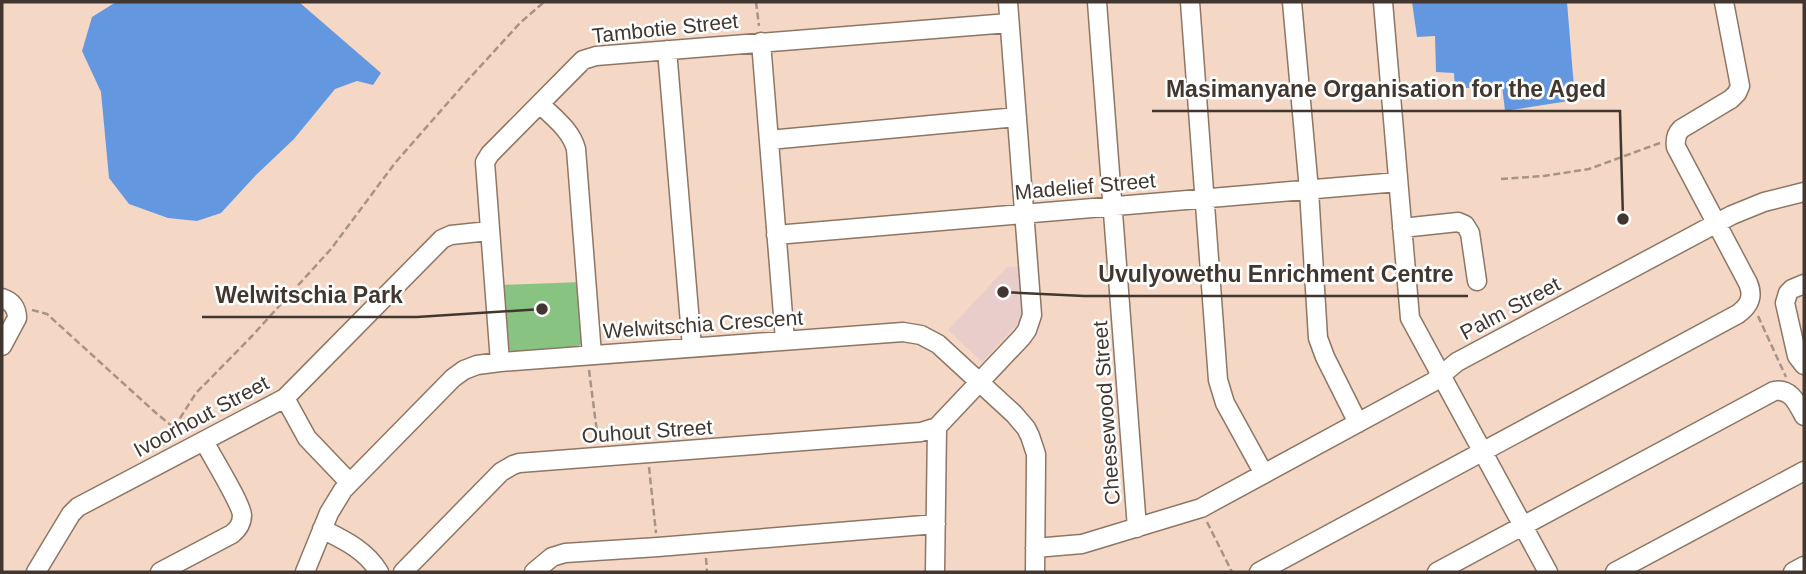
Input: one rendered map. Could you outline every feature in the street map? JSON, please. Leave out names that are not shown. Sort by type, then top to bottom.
[{"type":"street","points":[[935,572],[937,427],[1022,337],[1032,315],[1008,2]]},
{"type":"street","name":"Cheesewood Street","points":[[1097,2],[1137,528]]},
{"type":"street","points":[[1190,2],[1220,390],[1264,474]]},
{"type":"street","points":[[1292,2],[1318,338],[1358,423]]},
{"type":"street","points":[[1382,2],[1410,318],[1548,572]]},
{"type":"street","points":[[1259,572],[1738,314],[1746,307],[1751,300],[1748,283],[1676,147],[1676,137],[1681,129],[1731,99],[1739,90],[1724,2]]},
{"type":"street","name":"Tambotie Street","points":[[500,362],[485,162],[579,63],[589,57],[1009,23]]},
{"type":"street","points":[[761,42],[785,340]]},
{"type":"street","points":[[667,50],[692,347]]},
{"type":"street","points":[[540,104],[567,131],[576,149],[590,355]]},
{"type":"street","points":[[769,140],[1017,117]]},
{"type":"street","name":"Madelief Street","points":[[776,235],[1398,182]]},
{"type":"street","name":"Palm Street","points":[[1035,548],[1082,544],[1200,508],[1433,382],[1457,362],[1717,223],[1748,208],[1804,192]]},
{"type":"street","points":[[1402,228],[1458,222],[1465,225],[1470,233],[1477,281]]},
{"type":"street","name":"Ivoorhout Street","points":[[36,572],[78,507],[285,398],[442,239],[451,235],[489,231]]},
{"type":"street","points":[[1804,284],[1788,293],[1785,303],[1797,356],[1804,365]]},
{"type":"street","points":[[2,346],[16,322],[17,314],[8,303]]},
{"type":"street","name":"Welwitschia Crescent","points":[[305,572],[322,528],[349,482],[464,370],[500,362],[902,332],[921,335],[938,344],[1026,428],[1034,445],[1036,463],[1035,572]]},
{"type":"street","points":[[1437,572],[1774,391],[1779,390],[1792,396],[1804,416]]},
{"type":"street","points":[[285,398],[311,443],[349,482]]},
{"type":"street","name":"Ouhout Street","points":[[403,572],[500,472],[520,463],[921,432],[937,427]]},
{"type":"street","points":[[160,572],[232,534],[240,525],[242,518],[239,506],[204,441]]},
{"type":"street","points":[[1615,572],[1804,471]]},
{"type":"street","points":[[534,572],[552,556],[565,552],[936,524]]},
{"type":"street","points":[[322,528],[363,552],[379,572]]},
{"type":"street","points":[[1793,572],[1804,566]]},
{"type":"path","points":[[159,451],[196,393],[252,337],[331,249],[408,147],[513,30],[544,2]]},
{"type":"path","points":[[756,2],[761,42]]},
{"type":"path","points":[[1501,179],[1589,169],[1676,137]]},
{"type":"path","points":[[1751,300],[1786,378]]},
{"type":"path","points":[[8,303],[47,314],[173,427],[204,441]]},
{"type":"path","points":[[590,355],[600,457]]},
{"type":"path","points":[[647,454],[658,547]]},
{"type":"path","points":[[1200,508],[1232,572]]},
{"type":"shaded area","points":[[1020,266],[1024,317],[982,362],[948,330],[1007,267]]},
{"type":"green space","points":[[582,282],[584,341],[578,347],[514,353],[505,347],[498,285]]},
{"type":"water","points":[[116,2],[299,2],[381,73],[373,85],[357,81],[335,89],[294,139],[221,213],[197,221],[168,218],[129,204],[109,178],[101,92],[82,51],[92,17]]},
{"type":"water","points":[[1412,2],[1567,2],[1575,100],[1505,111],[1502,85],[1455,89],[1454,73],[1436,72],[1435,36],[1417,37]]},
{"type":"place","name":"Masimanyane Organisation for the Aged","points":[[1623,219]]},
{"type":"place","name":"Uvulyowethu Enrichment Centre","points":[[1003,292]]},
{"type":"place","name":"Welwitschia Park","points":[[542,309]]}]
